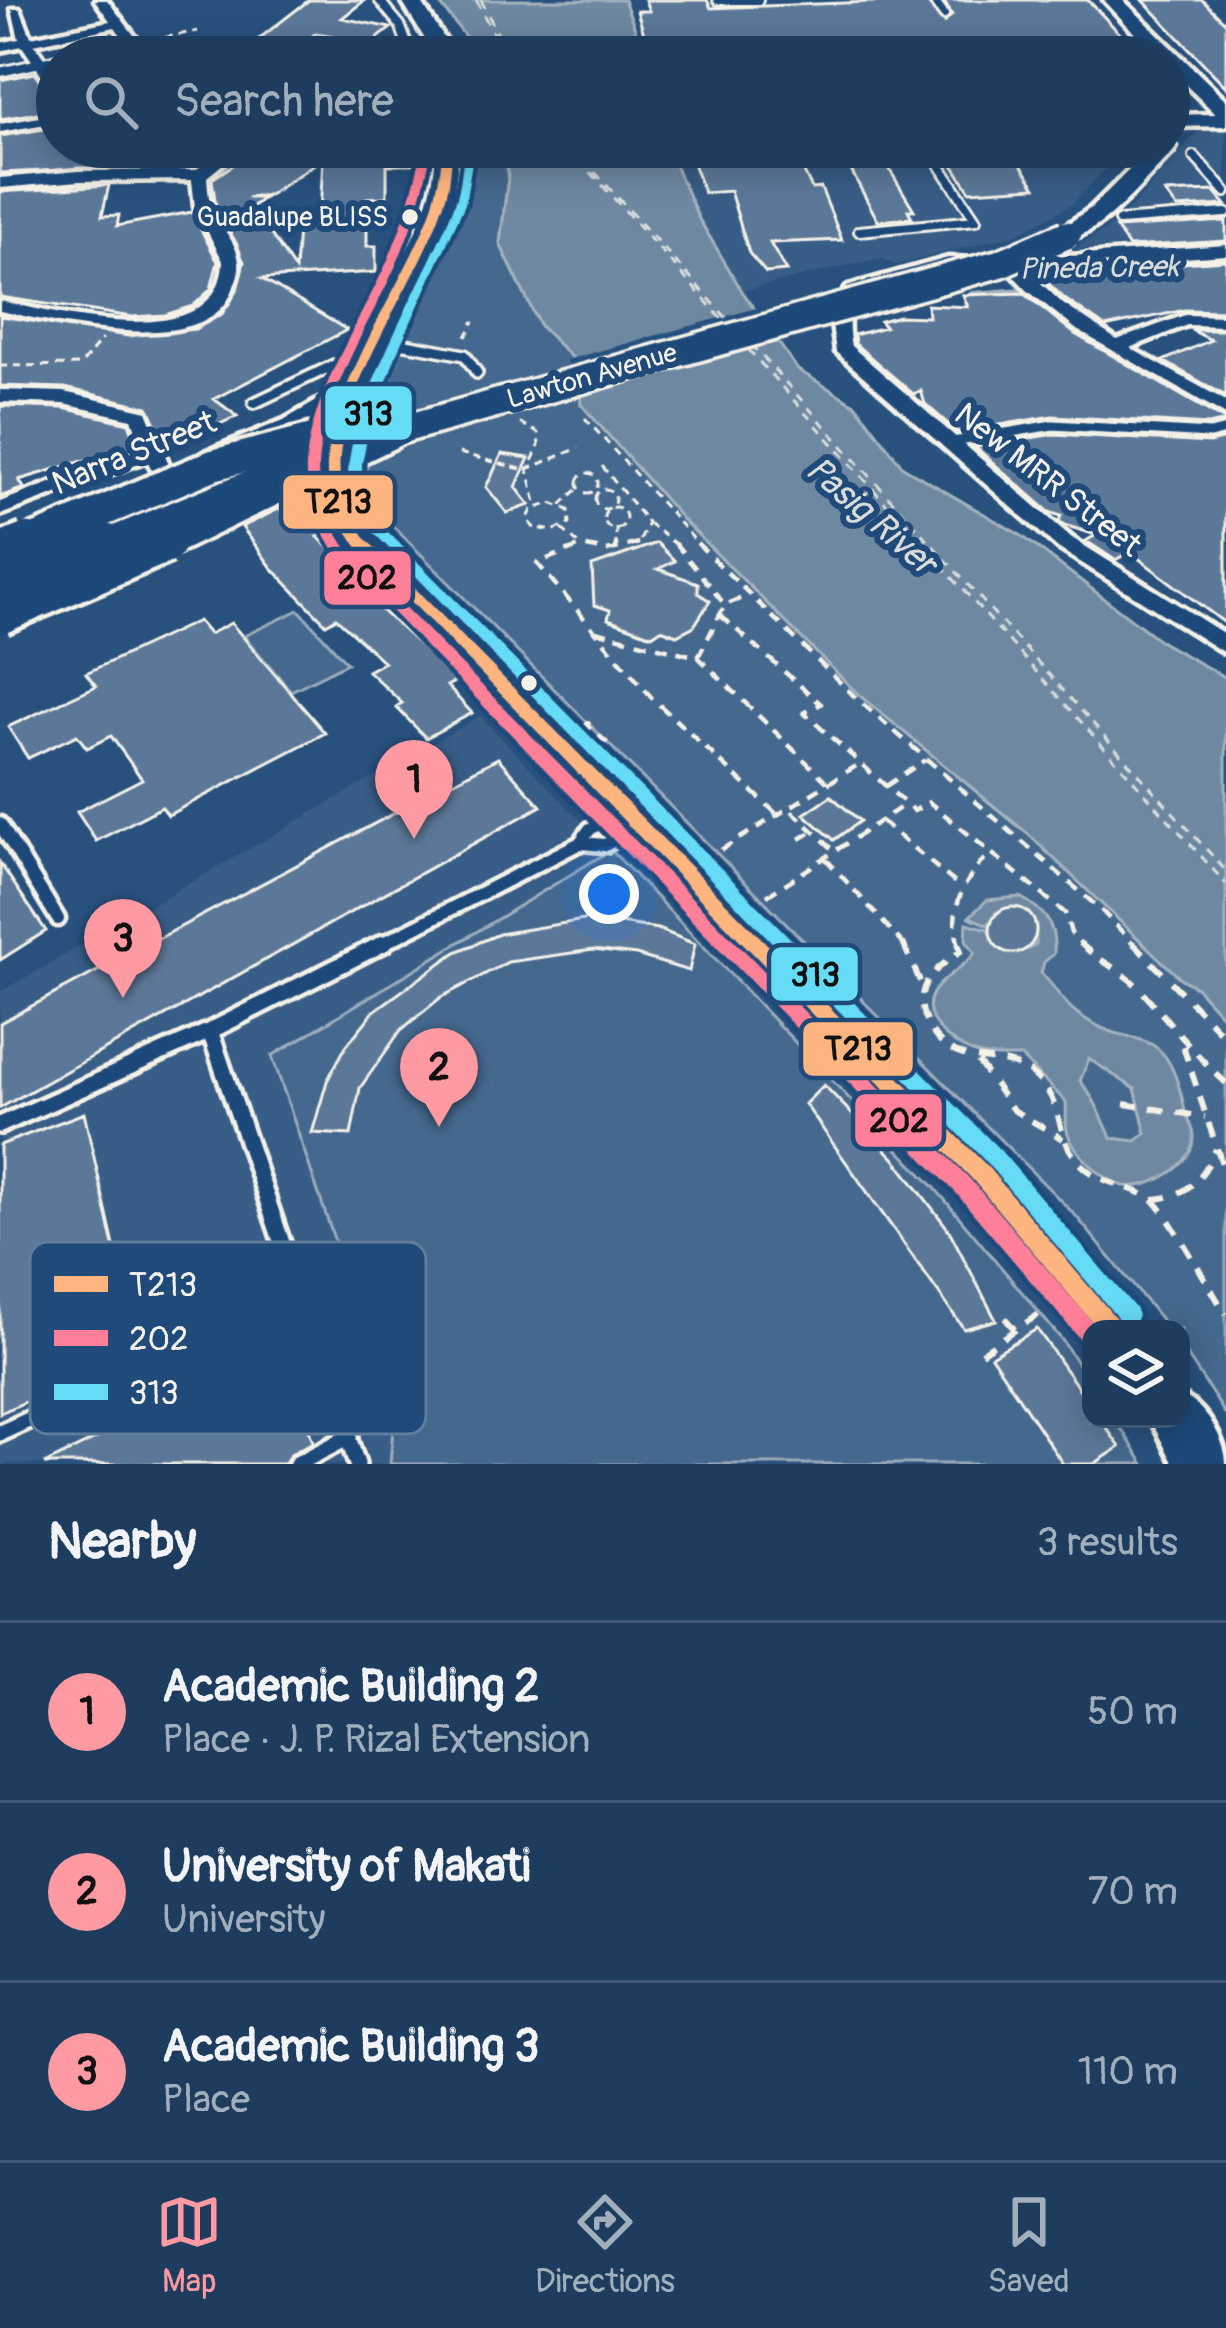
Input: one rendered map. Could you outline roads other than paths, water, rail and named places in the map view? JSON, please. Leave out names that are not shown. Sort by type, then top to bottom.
[{"type":"main road","points":[[410,0],[434,36]]},
{"type":"main road","points":[[1113,0],[1147,36]]},
{"type":"main road","points":[[1190,85],[1226,116]]},
{"type":"main road","name":"Lawton Avenue","points":[[1190,95],[1194,119],[1190,123]]},
{"type":"main road","points":[[1190,119],[1226,116]]},
{"type":"main road","points":[[445,168],[442,194],[378,358],[353,386],[340,433],[334,487],[343,513],[361,542],[979,1172],[1104,1320]]},
{"type":"main road","name":"Lawton Avenue","points":[[1063,230],[1123,168]]},
{"type":"main road","name":"Lawton Avenue","points":[[0,581],[261,477],[395,417],[1001,263],[1099,213],[1144,168]]},
{"type":"main road","points":[[0,554],[214,465],[395,417]]},
{"type":"main road","points":[[0,614],[208,524],[395,417]]},
{"type":"main road","points":[[278,429],[292,460]]},
{"type":"main road","name":"Lawton Avenue","points":[[0,581],[292,460],[340,433]]},
{"type":"main road","points":[[258,473],[295,477],[343,513]]},
{"type":"main road","points":[[1182,1428],[1205,1464]]},
{"type":"street","points":[[100,0],[128,36]]},
{"type":"street","points":[[16,12],[26,42],[36,50]]},
{"type":"street","points":[[55,36],[118,23]]},
{"type":"street","points":[[0,47],[36,40]]},
{"type":"street","points":[[0,128],[36,122]]},
{"type":"street","points":[[0,183],[199,175],[209,168]]},
{"type":"street","points":[[0,306],[112,328],[164,326],[206,310],[227,289],[230,252],[202,207],[199,175]]},
{"type":"street","points":[[842,309],[850,293],[954,262],[1013,265],[1226,250]]},
{"type":"street","points":[[1013,265],[1035,290],[1226,409]]},
{"type":"street","points":[[842,309],[987,266]]},
{"type":"street","points":[[883,281],[898,294]]},
{"type":"street","name":"New MRR Street","points":[[842,309],[842,349],[946,443],[1065,543],[1226,646]]},
{"type":"street","points":[[1119,346],[1185,320],[1226,321]]},
{"type":"street","name":"Narra Street","points":[[0,540],[278,429],[353,386]]},
{"type":"street","points":[[0,396],[64,398],[140,415],[162,472]]},
{"type":"street","name":"Narra Street","points":[[278,429],[340,433]]},
{"type":"street","points":[[0,509],[153,451]]},
{"type":"lane","points":[[379,0],[400,25],[402,36]]},
{"type":"lane","points":[[718,0],[758,0]]},
{"type":"lane","points":[[933,0],[944,15]]},
{"type":"lane","points":[[0,72],[36,64]]},
{"type":"lane","points":[[1194,156],[1226,192]]},
{"type":"lane","points":[[859,231],[976,220],[942,168]]},
{"type":"lane","points":[[1119,221],[1226,213]]},
{"type":"lane","points":[[254,403],[334,364],[378,358],[466,355],[477,373]]},
{"type":"lane","points":[[946,443],[1053,425],[1210,434],[1226,430]]},
{"type":"lane","points":[[580,844],[600,847],[631,819]]},
{"type":"lane","points":[[0,1125],[210,1031],[580,844],[590,829],[631,819]]},
{"type":"lane","points":[[0,824],[58,919]]},
{"type":"lane","points":[[210,1031],[279,1242]]},
{"type":"lane","points":[[0,1433],[30,1419]]},
{"type":"lane","points":[[348,1434],[357,1464]]},
{"type":"lane","points":[[297,1464],[349,1437]]},
{"type":"water","points":[[437,0],[624,0],[638,36],[465,36]]},
{"type":"water","name":"Pasig River","points":[[507,168],[676,168],[699,219],[742,291],[798,370],[856,405],[903,467],[1022,536],[1163,643],[1226,678],[1226,1020],[1028,834],[859,695],[682,519],[581,404],[578,364],[540,326],[500,244]]},
{"type":"water","points":[[1020,897],[1037,908],[1048,920],[1054,944],[1054,954],[1044,962],[1041,973],[1063,1000],[1098,1026],[1145,1042],[1168,1060],[1194,1136],[1187,1157],[1170,1173],[1135,1186],[1108,1179],[1070,1138],[1066,1102],[1021,1057],[972,1052],[935,1024],[930,1004],[933,993],[975,953],[966,940],[967,923],[988,929],[1008,950],[1022,951],[1036,944],[1036,925],[1023,913],[996,912],[988,925],[969,917],[987,900]],"holes":[[[1089,1059],[1135,1089],[1146,1133],[1136,1141],[1112,1138],[1080,1081]]]},
{"type":"waterway","name":"Pineda Creek","points":[[972,294],[1063,287]]},
{"type":"place","name":"Guadalupe BLISS","points":[[410,217]]},
{"type":"place","name":"Academic Building 2","points":[[414,839]]},
{"type":"place","name":"Academic Building 3","points":[[123,998]]},
{"type":"place","name":"University of Makati","points":[[439,1127]]}]
